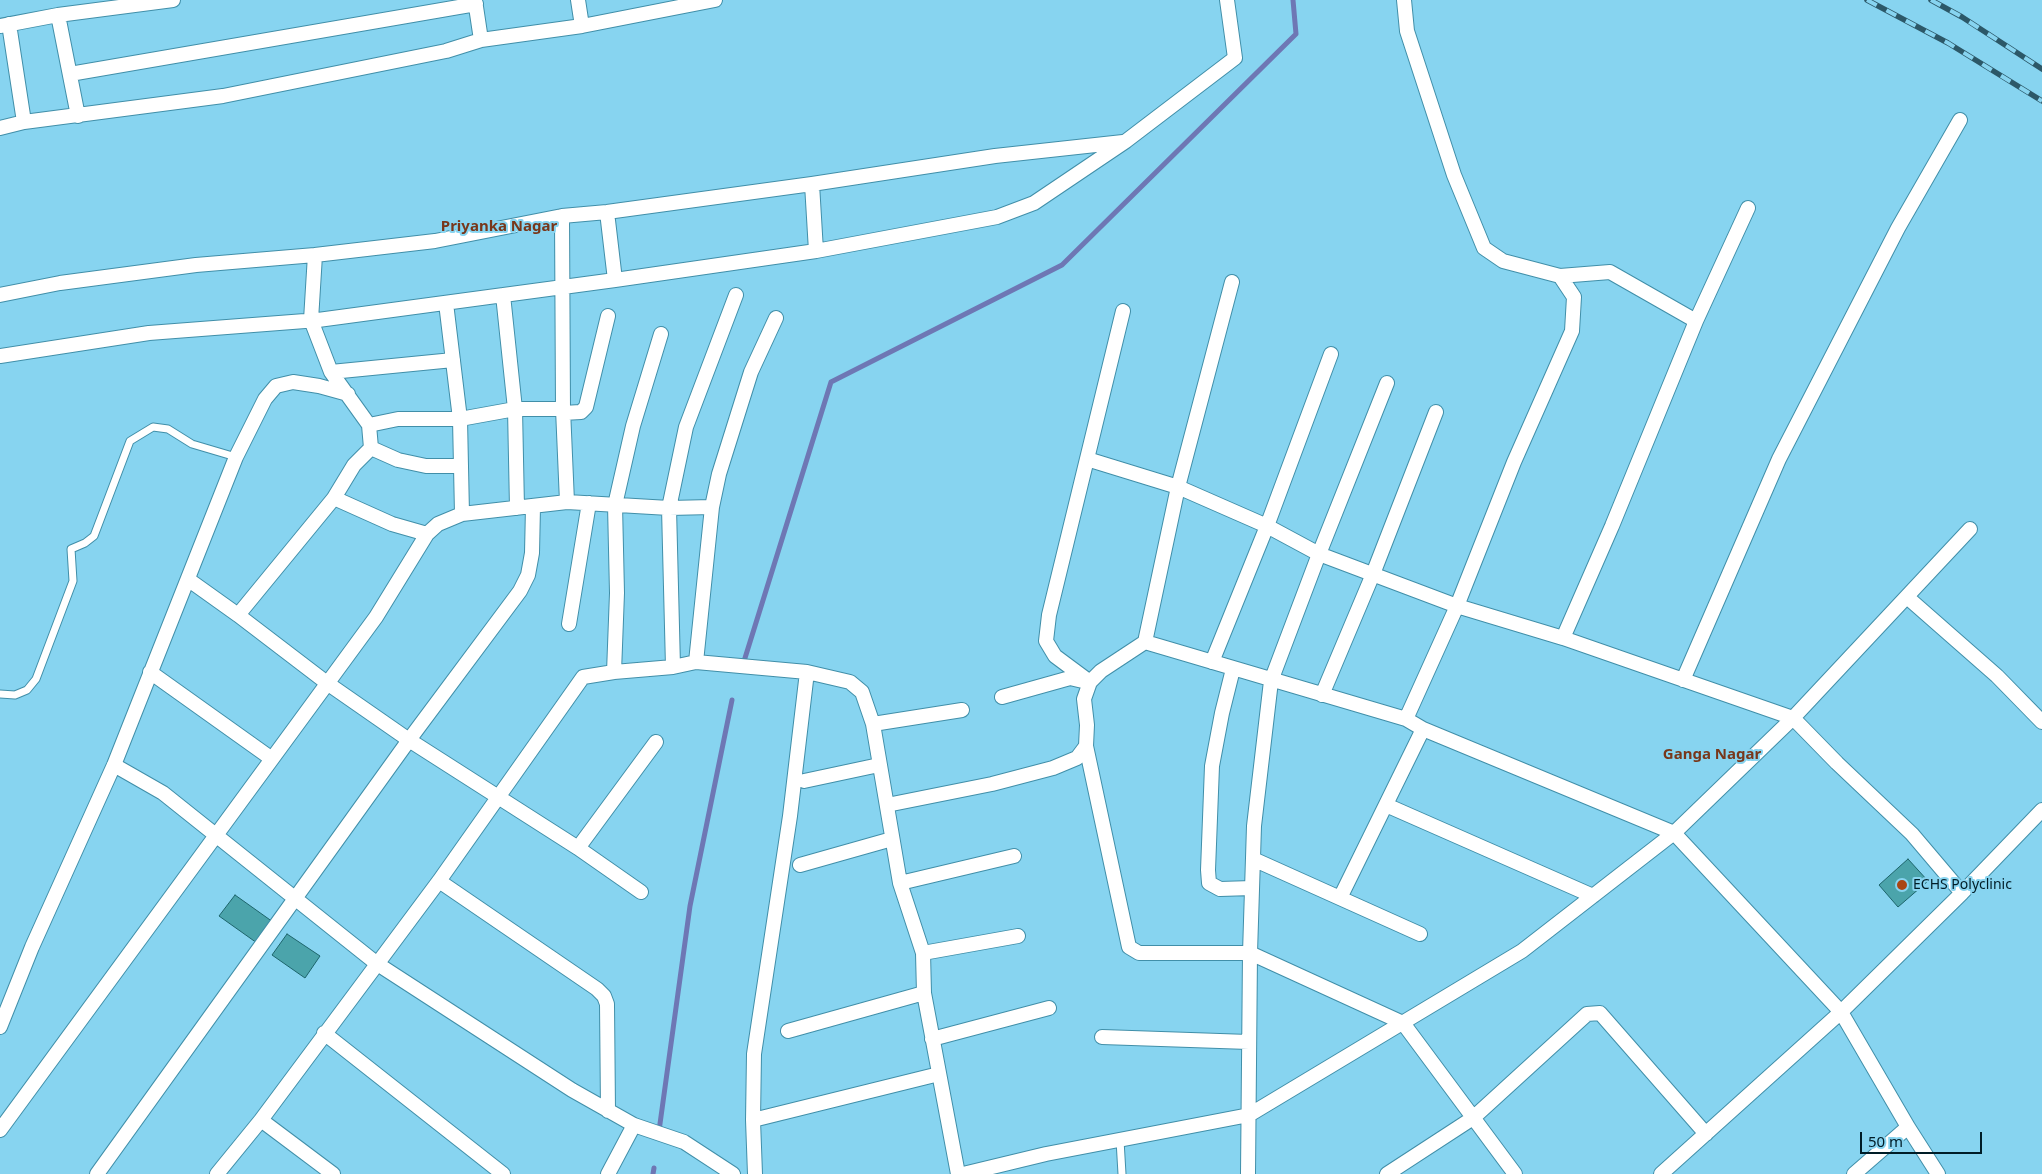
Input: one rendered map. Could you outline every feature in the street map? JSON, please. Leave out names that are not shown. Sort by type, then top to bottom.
[{"type":"street","points":[[24,122],[4,25],[58,15],[173,0]]},
{"type":"street","points":[[578,0],[582,26]]},
{"type":"street","points":[[0,128],[24,122],[223,96],[446,51],[481,40],[582,26],[715,0]]},
{"type":"street","points":[[0,356],[149,333],[311,320],[616,280],[816,251],[997,217],[1034,202],[1126,141],[1235,58],[1227,0]]},
{"type":"street","points":[[1404,0],[1407,31],[1454,176],[1484,248],[1503,261],[1560,276],[1610,272],[1696,321]]},
{"type":"street","points":[[70,74],[476,2],[481,40]]},
{"type":"street","points":[[58,15],[78,116]]},
{"type":"street","points":[[1684,680],[1783,450],[1898,228],[1960,120]]},
{"type":"street","points":[[0,295],[60,283],[196,265],[315,255],[435,241],[562,216],[607,212],[812,184],[995,156],[1126,141]]},
{"type":"street","points":[[812,184],[816,251]]},
{"type":"street","points":[[1563,638],[1612,526],[1696,321],[1748,208]]},
{"type":"street","points":[[607,212],[616,280]]},
{"type":"street","points":[[562,216],[564,286],[563,411],[567,502]]},
{"type":"street","points":[[238,615],[334,498],[354,465],[371,448],[369,425],[331,372],[311,320],[315,255]]},
{"type":"street","points":[[1406,719],[1457,606],[1514,462],[1572,331],[1574,297],[1560,276]]},
{"type":"street","points":[[1232,282],[1178,486],[1145,642],[1101,670],[1090,682],[1084,699],[1087,725],[1086,746],[1129,947],[1139,952],[1250,953],[1402,1023],[1515,1174]]},
{"type":"street","points":[[503,295],[515,409],[517,508]]},
{"type":"street","points":[[673,667],[669,508],[686,427],[736,295]]},
{"type":"street","points":[[446,303],[460,419],[462,514]]},
{"type":"street","points":[[1090,682],[1055,656],[1046,641],[1049,615],[1123,311]]},
{"type":"street","points":[[369,425],[398,419],[460,419],[515,409],[581,412],[586,407],[608,316]]},
{"type":"street","points":[[696,662],[712,507],[727,445],[751,372],[776,318]]},
{"type":"street","points":[[614,672],[617,593],[615,505],[633,426],[662,334]]},
{"type":"street","points":[[1212,662],[1267,526],[1331,354]]},
{"type":"street","points":[[331,372],[453,360]]},
{"type":"street","points":[[0,1027],[32,947],[114,765],[150,672],[189,580],[236,457],[265,399],[276,386],[293,382],[319,386],[348,394]]},
{"type":"street","points":[[1248,1174],[1250,953],[1254,826],[1272,681],[1319,554],[1387,383]]},
{"type":"street","points":[[1322,695],[1373,574],[1436,412]]},
{"type":"street","points":[[371,448],[398,460],[426,466],[461,466]]},
{"type":"street","points":[[1087,458],[1178,486],[1267,526],[1319,554],[1457,606],[1563,638],[1793,718],[1837,763],[1912,834],[1962,893]]},
{"type":"street","points":[[334,498],[392,524],[427,534]]},
{"type":"street","points":[[0,1130],[376,617],[427,534],[438,524],[462,514],[567,502],[669,508],[712,507]]},
{"type":"street","points":[[570,624],[589,504]]},
{"type":"street","points":[[97,1174],[409,740],[520,591],[528,575],[532,553],[533,507]]},
{"type":"street","points":[[963,1174],[1046,1154],[1248,1115],[1522,951],[1674,833],[1793,718],[1970,529]]},
{"type":"street","points":[[189,580],[327,683],[409,740],[578,848],[641,892]]},
{"type":"street","points":[[1907,596],[1997,676],[2042,722]]},
{"type":"street","points":[[1145,642],[1406,719],[1423,729],[1674,833],[1841,1012],[1908,1127],[1938,1174]]},
{"type":"street","points":[[217,1174],[261,1120],[376,963],[439,881],[583,677],[614,672],[673,667],[696,662],[807,672],[850,682],[862,692],[873,724],[900,883],[923,953],[924,993],[958,1174]]},
{"type":"street","points":[[1234,669],[1222,713],[1212,766],[1208,870],[1210,883],[1220,889],[1252,888]]},
{"type":"street","points":[[150,672],[272,759]]},
{"type":"street","points":[[755,1174],[753,1120],[754,1054],[790,816],[807,672]]},
{"type":"street","points":[[1002,697],[1070,678],[1090,682]]},
{"type":"street","points":[[873,724],[962,710]]},
{"type":"street","points":[[1340,898],[1423,729]]},
{"type":"street","points":[[578,848],[656,742]]},
{"type":"street","points":[[887,805],[992,784],[1054,768],[1077,758],[1086,746]]},
{"type":"street","points":[[114,765],[163,792],[376,963],[572,1090],[634,1125],[684,1142],[733,1174]]},
{"type":"street","points":[[804,781],[879,765]]},
{"type":"street","points":[[1386,805],[1593,896]]},
{"type":"street","points":[[1661,1174],[1841,1012],[1962,893],[2042,810]]},
{"type":"street","points":[[800,865],[892,839]]},
{"type":"street","points":[[900,883],[1014,856]]},
{"type":"street","points":[[1253,858],[1420,934]]},
{"type":"street","points":[[439,881],[597,989],[604,996],[606,1004],[608,1111]]},
{"type":"street","points":[[923,953],[1018,936]]},
{"type":"street","points":[[788,1031],[924,993]]},
{"type":"street","points":[[932,1039],[1050,1008]]},
{"type":"street","points":[[1387,1174],[1473,1118],[1587,1014],[1600,1013],[1706,1134]]},
{"type":"street","points":[[324,1033],[503,1174]]},
{"type":"street","points":[[1102,1038],[1249,1042]]},
{"type":"street","points":[[753,1120],[939,1074]]},
{"type":"street","points":[[261,1120],[333,1174]]},
{"type":"street","points":[[608,1174],[634,1125]]},
{"type":"street","points":[[1854,1174],[1908,1127]]},
{"type":"lane","points":[[0,694],[15,695],[26,690],[36,679],[73,581],[72,549],[86,543],[94,536],[130,441],[153,427],[168,429],[192,444],[236,457]]},
{"type":"lane","points":[[1120,1140],[1122,1174]]},
{"type":"building","points":[[1908,859],[1928,881],[1898,907],[1879,885]]},
{"type":"building","points":[[235,895],[273,922],[257,943],[219,916]]},
{"type":"building","points":[[287,934],[320,956],[305,978],[272,955]]},
{"type":"waterway","points":[[745,658],[831,382],[1062,265],[1296,34],[1293,0]]},
{"type":"waterway","points":[[659,1131],[690,906],[732,700]]},
{"type":"waterway","points":[[653,1174],[654,1168]]},
{"type":"railway","points":[[1867,0],[1948,43],[2042,101]]},
{"type":"railway","points":[[1931,0],[1962,17],[2042,69]]},
{"type":"place","name":"ECHS Polyclinic","points":[[1902,885]]},
{"type":"district","name":"Priyanka Nagar","points":[[499,227]]},
{"type":"district","name":"Ganga Nagar","points":[[1712,755]]}]
